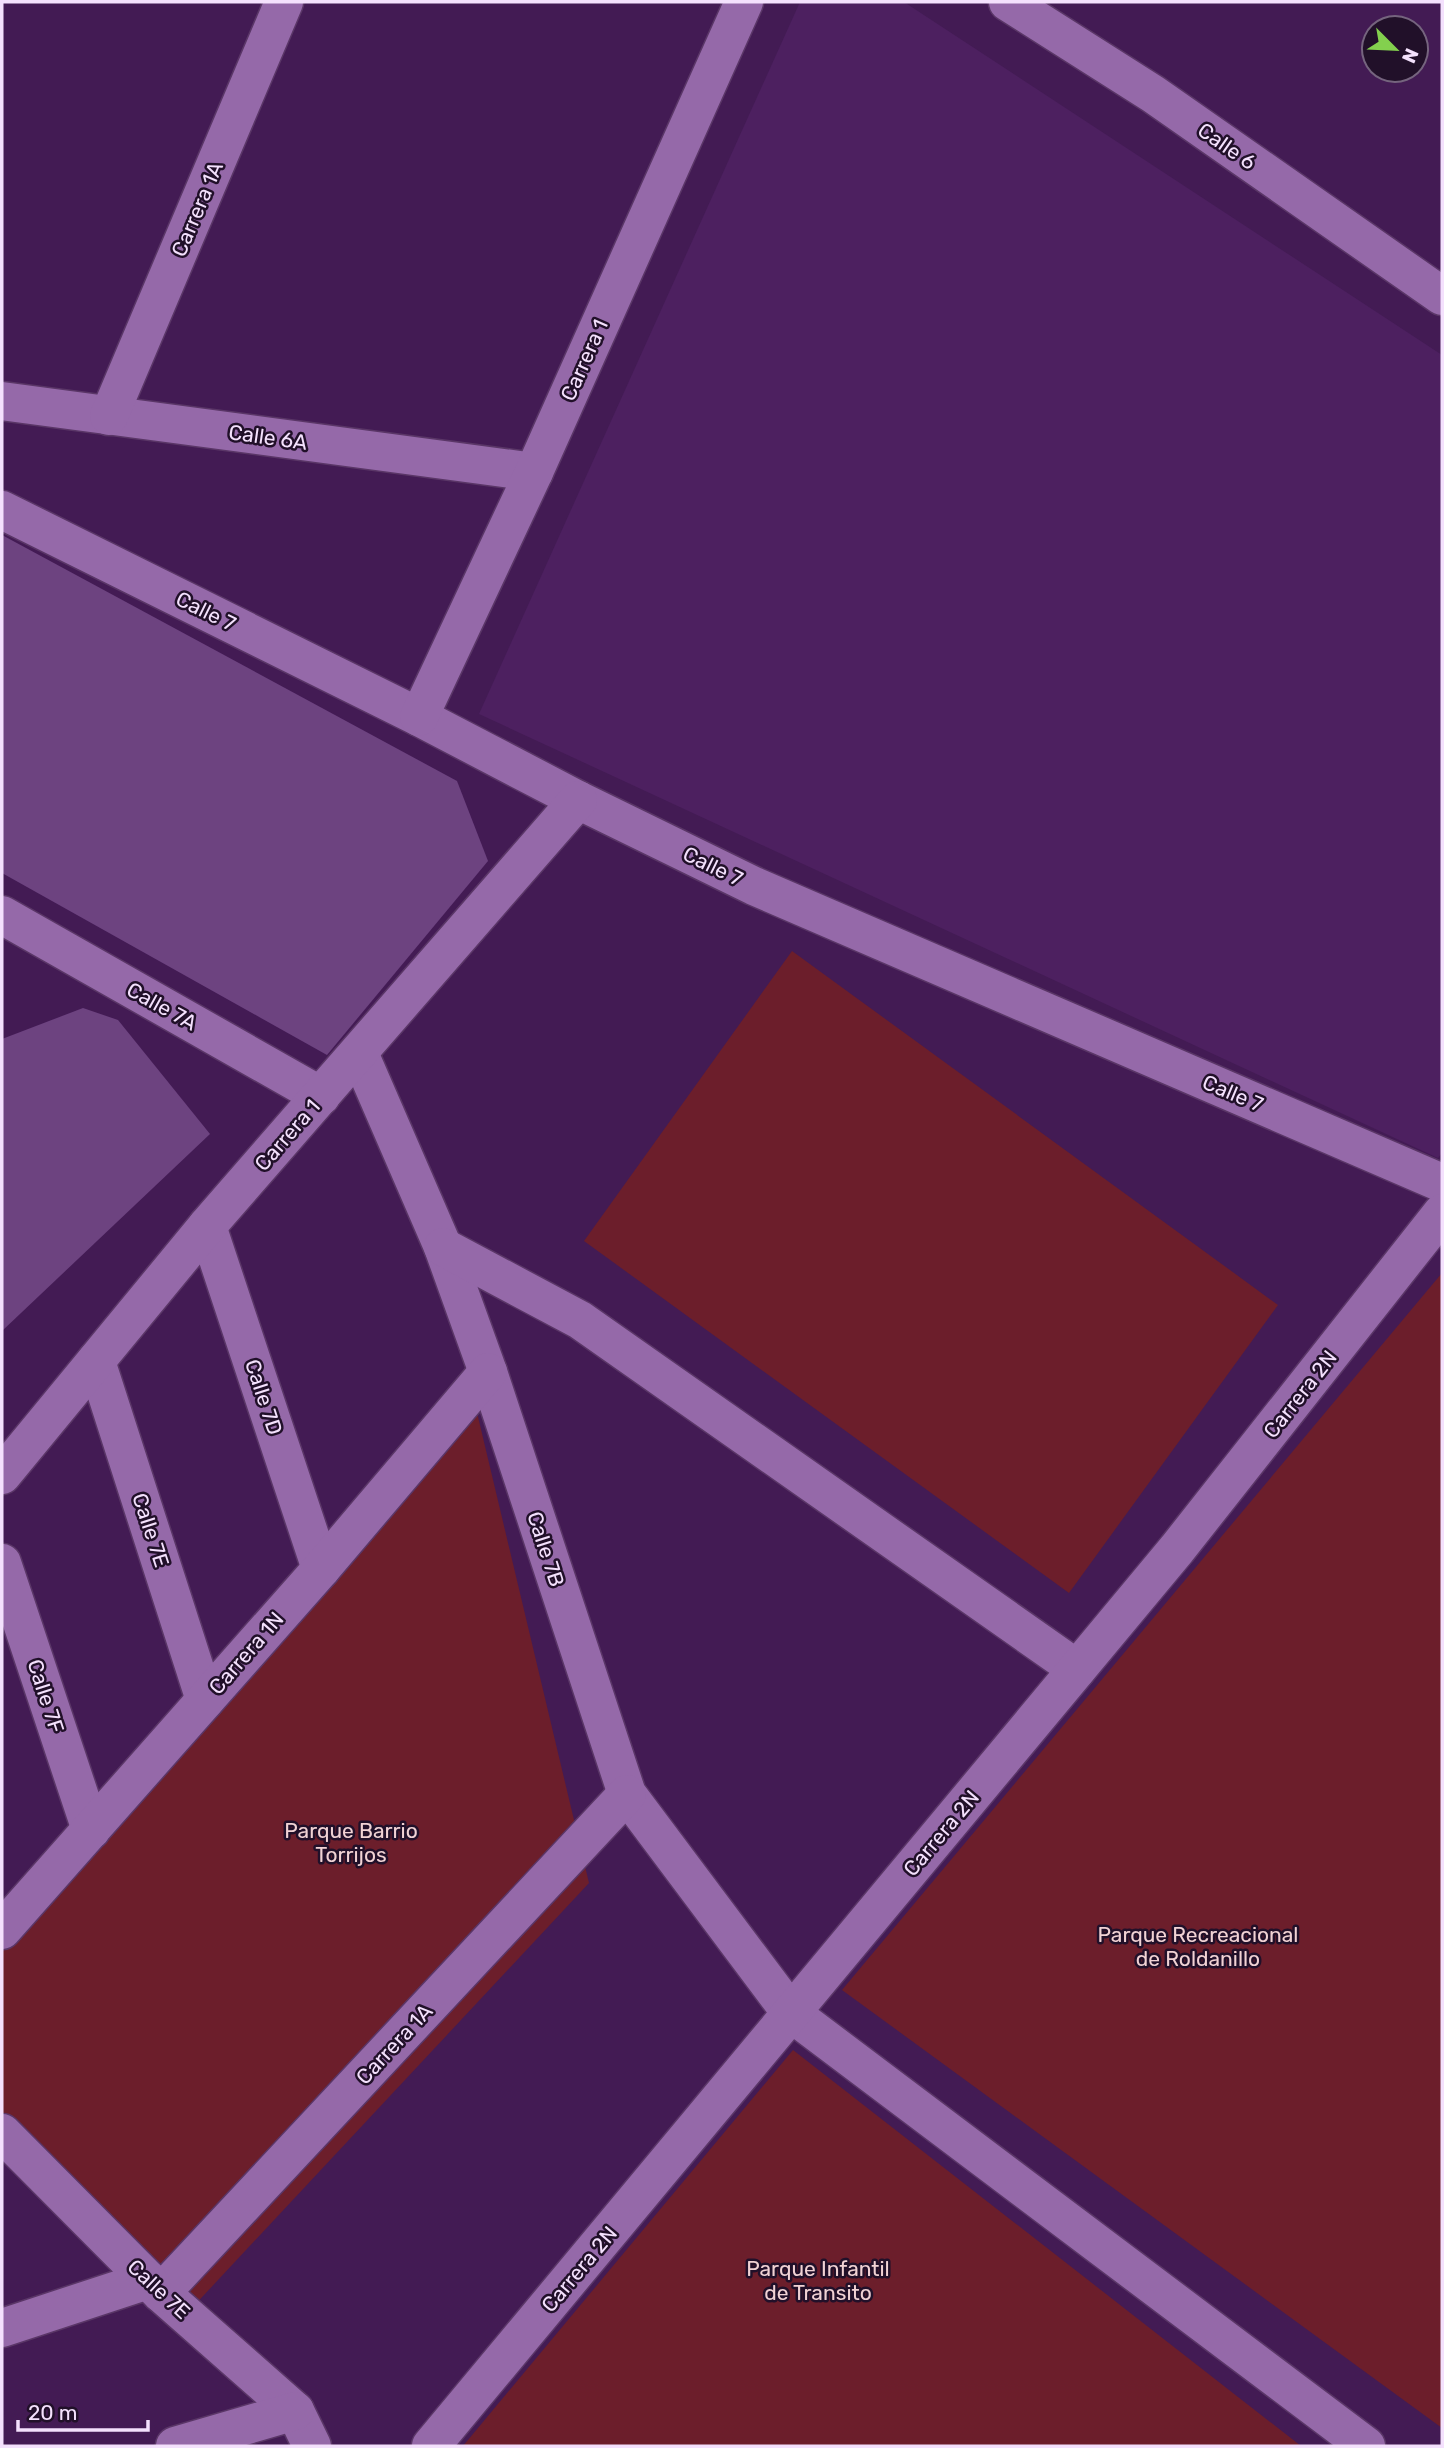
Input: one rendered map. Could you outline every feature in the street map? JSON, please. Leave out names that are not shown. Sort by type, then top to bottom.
[{"type":"street","name":"Carrera 1A","points":[[109,416],[284,2]]},
{"type":"street","name":"Carrera 1","points":[[419,716],[534,472],[744,2]]},
{"type":"street","name":"Calle 6","points":[[1022,5],[1442,296]]},
{"type":"street","name":"Calle 6A","points":[[2,401],[534,472]]},
{"type":"street","name":"Calle 7","points":[[2,510],[419,716],[578,800],[754,886],[1442,1183]]},
{"type":"street","name":"Carrera 1","points":[[2,1475],[207,1226],[578,800]]},
{"type":"street","name":"Calle 7A","points":[[2,915],[321,1096]]},
{"type":"street","name":"Calle 7B","points":[[359,1053],[443,1247],[488,1372],[627,1794],[791,2013],[1366,2446]]},
{"type":"street","name":"Carrera 2N","points":[[431,2446],[1177,1549],[1442,1213]]},
{"type":"street","name":"Calle 7D","points":[[207,1226],[321,1569]]},
{"type":"street","points":[[443,1247],[580,1320],[1077,1669]]},
{"type":"street","name":"Calle 7E","points":[[96,1360],[205,1700]]},
{"type":"street","name":"Carrera 1N","points":[[2,1930],[321,1569],[488,1372]]},
{"type":"street","name":"Calle 7F","points":[[2,1563],[91,1830]]},
{"type":"street","name":"Carrera 1A","points":[[154,2287],[627,1794]]},
{"type":"street","name":"Calle 7E","points":[[5,2141],[154,2287],[295,2411],[312,2446]]},
{"type":"street","points":[[2,2328],[154,2287]]},
{"type":"street","points":[[175,2446],[295,2411]]},
{"type":"shaded area","points":[[800,2],[904,2],[1442,355],[1442,1153],[1438,1158],[479,714]]},
{"type":"green space","points":[[792,951],[1278,1305],[1069,1593],[584,1241]]},
{"type":"green space","name":"Parque Recreacional de Roldanillo","points":[[1442,1273],[1442,2428],[842,1990]]},
{"type":"green space","name":"Parque Barrio Torrijos","points":[[474,1400],[589,1883],[190,2310],[2,2126],[2,1932]]},
{"type":"green space","name":"Parque Infantil de Transito","points":[[793,2050],[1301,2446],[463,2446]]},
{"type":"building","points":[[2,535],[457,781],[488,861],[327,1055],[2,873]]},
{"type":"building","points":[[83,1008],[118,1020],[210,1134],[2,1331],[2,1039]]}]
